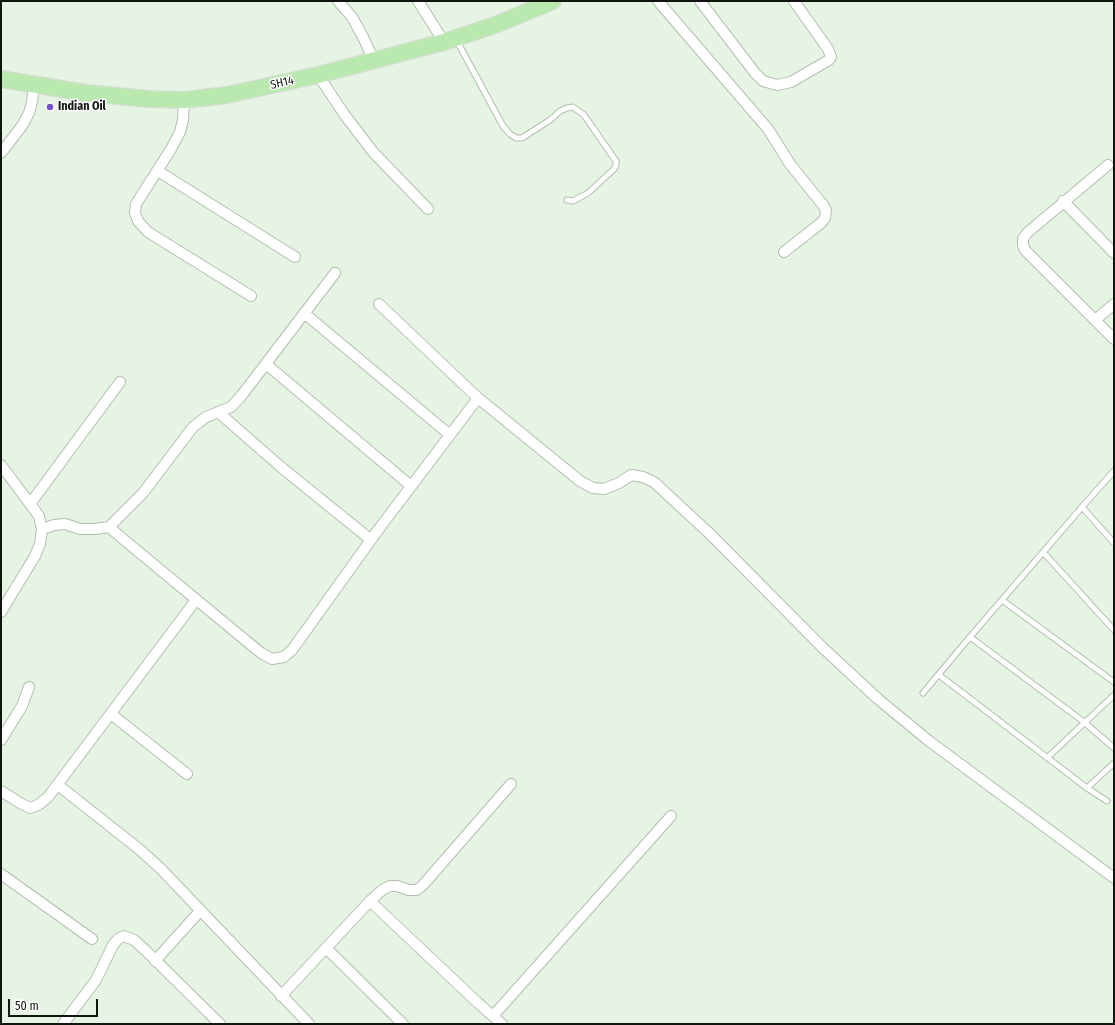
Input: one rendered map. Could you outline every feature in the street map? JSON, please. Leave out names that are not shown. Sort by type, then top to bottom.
[{"type":"main road","name":"SH14","points":[[1,79],[86,93],[149,100],[184,100],[227,95],[318,75],[450,40],[494,25],[552,1]]},
{"type":"street","points":[[338,1],[352,17],[374,61]]},
{"type":"street","points":[[418,1],[450,40]]},
{"type":"street","points":[[658,1],[768,129],[790,164],[826,210],[825,218],[821,223],[784,252]]},
{"type":"street","points":[[700,1],[755,73],[763,81],[777,85],[791,82],[830,60],[831,57],[828,50],[794,1]]},
{"type":"street","points":[[318,75],[344,114],[373,152],[428,208]]},
{"type":"street","points":[[1,153],[22,126],[29,113],[34,85]]},
{"type":"street","points":[[184,100],[183,120],[180,132],[171,150],[136,204],[135,213],[138,221],[148,232],[251,296]]},
{"type":"street","points":[[1108,165],[1063,201],[1027,233],[1023,239],[1022,245],[1025,250],[1114,339]]},
{"type":"street","points":[[158,171],[295,257]]},
{"type":"street","points":[[1063,201],[1114,253]]},
{"type":"street","points":[[42,529],[54,525],[65,524],[80,529],[109,527],[143,493],[193,428],[206,417],[230,407],[242,396],[335,273]]},
{"type":"street","points":[[379,304],[478,398],[580,481],[593,488],[604,489],[619,483],[631,475],[643,477],[654,482],[710,534],[823,648],[878,699],[929,741],[1114,878]]},
{"type":"street","points":[[1095,320],[1114,304]]},
{"type":"street","points":[[304,313],[450,435]]},
{"type":"street","points":[[266,364],[411,486]]},
{"type":"street","points":[[30,504],[120,382]]},
{"type":"street","points":[[109,527],[261,653],[272,658],[284,657],[292,650],[371,540],[478,398]]},
{"type":"street","points":[[218,412],[281,467],[371,540]]},
{"type":"street","points":[[1,465],[39,516],[42,529],[40,544],[35,556],[1,612]]},
{"type":"street","points":[[1,791],[30,808],[38,805],[48,798],[196,600]]},
{"type":"street","points":[[1,740],[22,706],[29,687]]},
{"type":"street","points":[[111,714],[187,774]]},
{"type":"street","points":[[58,784],[140,849],[161,869],[308,1024]]},
{"type":"street","points":[[281,996],[382,890],[390,886],[397,886],[409,890],[417,890],[511,784]]},
{"type":"street","points":[[493,1016],[671,816]]},
{"type":"street","points":[[1,874],[92,939]]},
{"type":"street","points":[[370,901],[502,1024]]},
{"type":"street","points":[[155,961],[200,911]]},
{"type":"street","points":[[63,1024],[96,980],[113,945],[118,939],[124,936],[134,940],[220,1024]]},
{"type":"street","points":[[326,948],[403,1024]]},
{"type":"lane","points":[[450,40],[503,126],[516,138],[522,138],[550,120],[560,111],[567,108],[572,107],[584,115],[616,161],[616,165],[614,169],[588,194],[573,201],[567,200]]},
{"type":"lane","points":[[923,693],[1114,471]]},
{"type":"lane","points":[[1082,507],[1114,543]]},
{"type":"lane","points":[[1043,552],[1114,630]]},
{"type":"lane","points":[[1002,600],[1114,682]]},
{"type":"lane","points":[[970,637],[1084,722],[1114,748]]},
{"type":"lane","points":[[939,675],[1087,788],[1107,801]]},
{"type":"lane","points":[[1048,757],[1114,695]]},
{"type":"lane","points":[[1087,788],[1114,763]]},
{"type":"place","name":"Indian Oil","points":[[50,107]]}]
